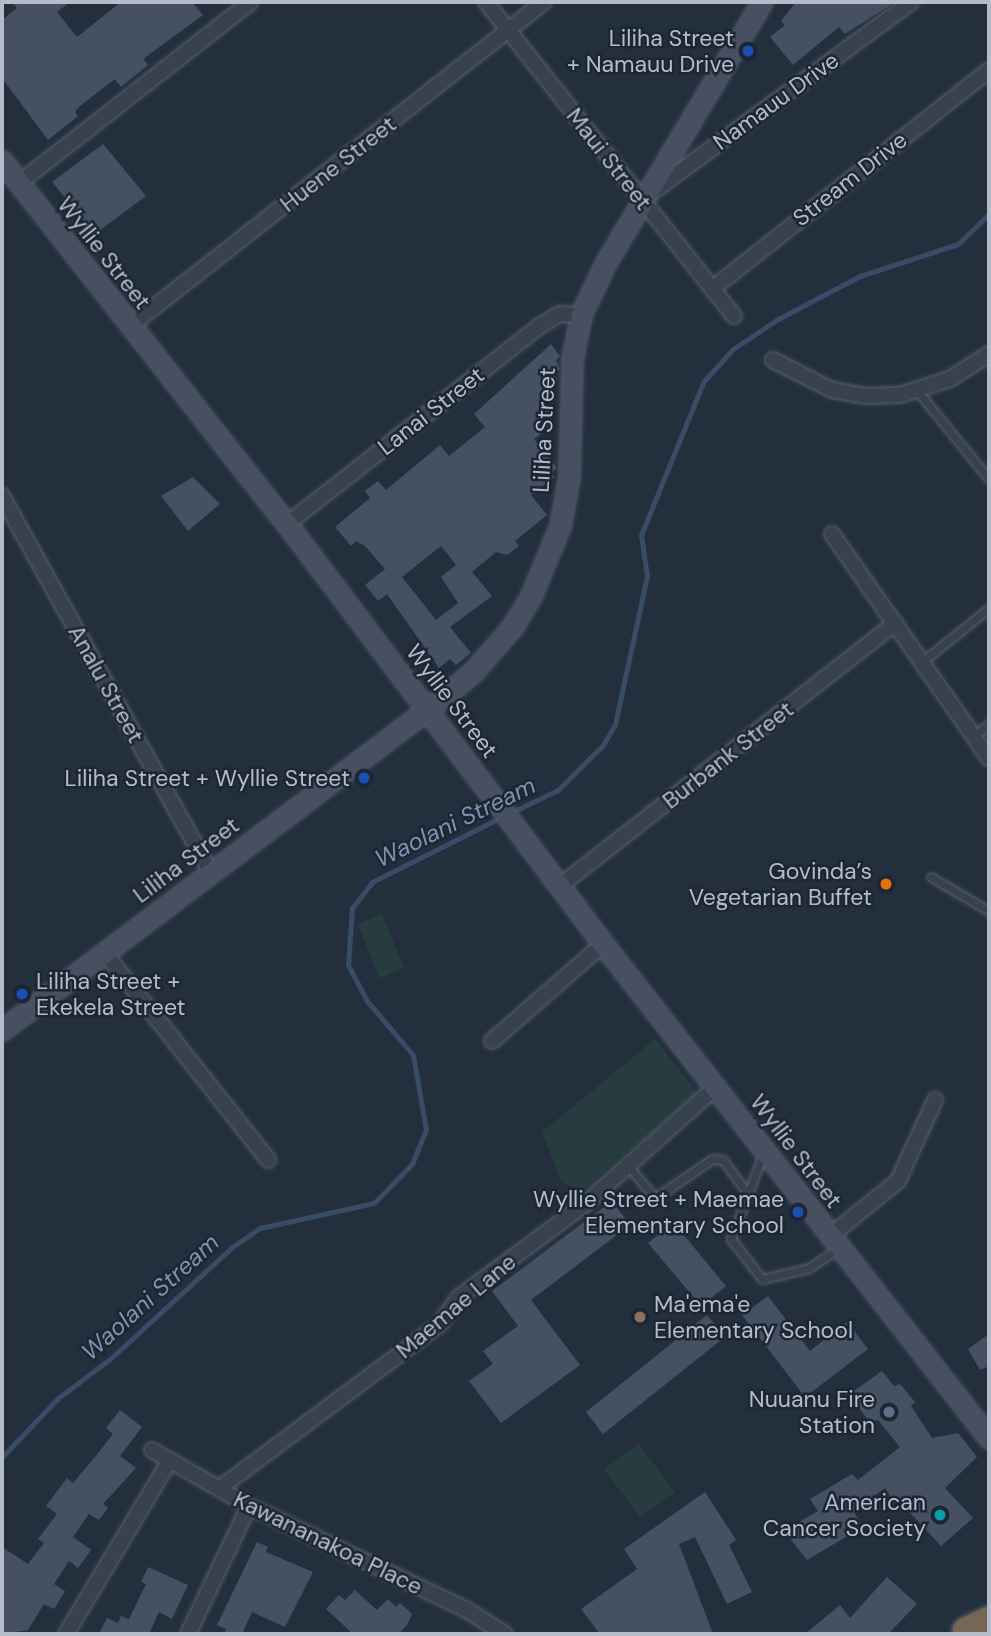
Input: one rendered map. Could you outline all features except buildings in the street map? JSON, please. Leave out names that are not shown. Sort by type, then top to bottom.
[{"type":"highway","points":[[963,1632],[989,1619]]},
{"type":"street","points":[[19,183],[251,2]]},
{"type":"street","name":"Maui Street","points":[[485,2],[734,316]]},
{"type":"street","name":"Huene Street","points":[[130,326],[544,2]]},
{"type":"street","name":"Liliha Street","points":[[3,1025],[428,709],[473,672],[513,626],[548,559],[569,477],[570,381],[581,315],[642,200],[762,2]]},
{"type":"street","name":"Namauu Drive","points":[[642,200],[911,2]]},
{"type":"street","name":"Stream Drive","points":[[712,289],[989,70]]},
{"type":"street","name":"Wyllie Street","points":[[2,161],[287,524],[513,820],[603,944],[989,1438]]},
{"type":"street","name":"Lanai Street","points":[[287,524],[538,327],[560,314],[581,315]]},
{"type":"street","points":[[773,360],[832,390],[866,396],[919,393],[989,354]]},
{"type":"street","name":"Analu Street","points":[[2,496],[210,872]]},
{"type":"street","points":[[832,534],[989,758]]},
{"type":"street","name":"Burbank Street","points":[[560,886],[895,623]]},
{"type":"street","points":[[492,1041],[603,944]]},
{"type":"street","points":[[104,952],[268,1160]]},
{"type":"street","name":"Maemae Lane","points":[[220,1488],[440,1324],[458,1298],[629,1167],[716,1087]]},
{"type":"street","points":[[835,1241],[898,1181],[935,1100]]},
{"type":"street","name":"Kawananakoa Place","points":[[152,1450],[249,1506],[467,1610],[505,1634]]},
{"type":"street","points":[[66,1634],[169,1462]]},
{"type":"street","points":[[188,1634],[249,1506]]},
{"type":"street","points":[[963,1632],[989,1604]]},
{"type":"lane","points":[[919,393],[989,479]]},
{"type":"lane","points":[[922,662],[989,608]]},
{"type":"lane","points":[[974,736],[989,724]]},
{"type":"lane","points":[[931,877],[989,911]]},
{"type":"lane","points":[[765,1150],[731,1239],[762,1279],[809,1268],[835,1241]]},
{"type":"lane","points":[[629,1167],[655,1198],[712,1159],[723,1160],[748,1194]]},
{"type":"green space","points":[[382,914],[404,968],[379,978],[358,924]]},
{"type":"green space","points":[[655,1039],[697,1093],[581,1192],[561,1181],[542,1132]]},
{"type":"green space","points":[[639,1444],[675,1492],[640,1517],[604,1469]]},
{"type":"waterway","name":"Waolani Stream","points":[[510,813],[558,790],[603,745],[615,724],[647,576],[641,535],[704,381],[733,349],[778,319],[860,276],[958,244],[989,214]]},
{"type":"waterway","name":"Waolani Stream","points":[[2,1457],[57,1399],[110,1359],[231,1248],[260,1228],[374,1203],[412,1164],[426,1130],[413,1055],[367,1001],[348,965],[352,908],[372,882],[502,817]]},
{"type":"place","name":"Liliha Street + Namauu Drive","points":[[748,51]]},
{"type":"place","name":"Liliha Street + Wyllie Street","points":[[364,778]]},
{"type":"place","name":"Govinda’s Vegetarian Buffet","points":[[886,884]]},
{"type":"place","name":"Liliha Street + Ekekela Street","points":[[22,994]]},
{"type":"place","name":"Wyllie Street + Maemae Elementary School","points":[[798,1212]]},
{"type":"place","name":"Ma'ema'e Elementary School","points":[[640,1317]]},
{"type":"place","name":"Nuuanu Fire Station","points":[[889,1412]]},
{"type":"place","name":"American Cancer Society","points":[[940,1515]]}]
